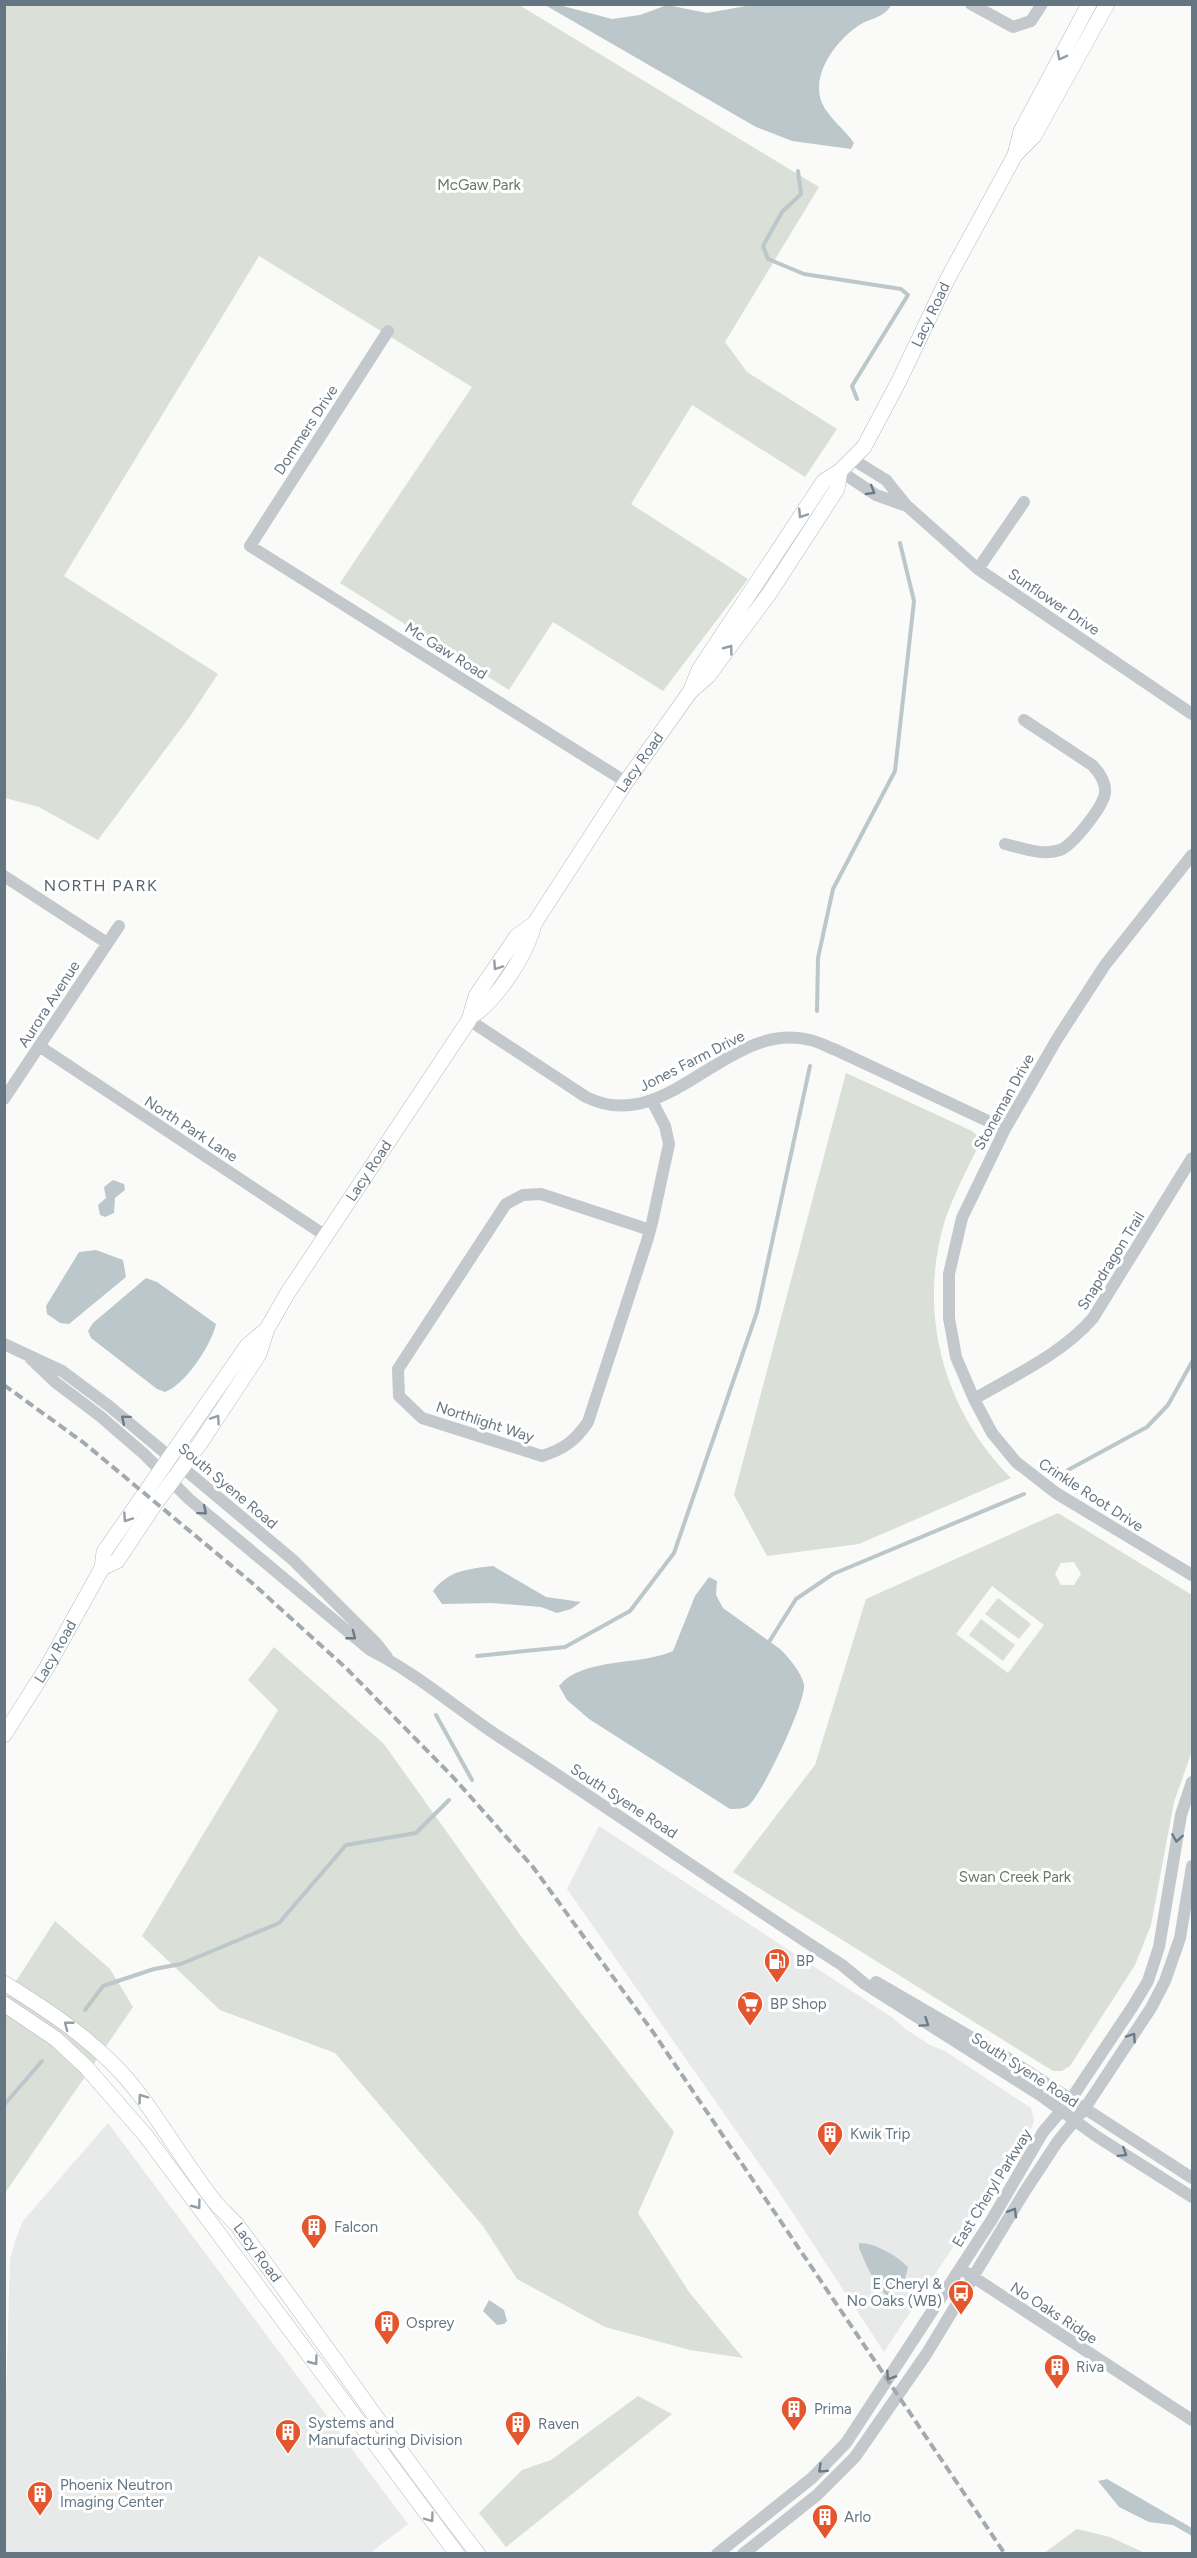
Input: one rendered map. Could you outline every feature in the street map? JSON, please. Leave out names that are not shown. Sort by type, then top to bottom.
[{"type":"main road","name":"Lacy Road","points":[[7,1727],[46,1669],[102,1568],[104,1552],[160,1470],[176,1462],[260,1354],[267,1329],[326,1236],[470,1018],[486,1007],[529,944],[534,924],[626,782],[690,692],[699,670],[824,481],[840,471],[869,438],[947,280],[1015,155],[1021,131],[1089,4]]},
{"type":"main road","name":"Lacy Road","points":[[1015,155],[1034,136],[1107,4]]},
{"type":"main road","name":"Lacy Road","points":[[102,1568],[117,1561],[172,1481],[176,1462]]},
{"type":"main road","name":"Lacy Road","points":[[4,1983],[51,2012],[84,2037],[140,2094],[216,2204],[238,2227],[333,2360],[478,2553]]},
{"type":"main road","name":"Lacy Road","points":[[4,2004],[56,2039],[79,2060],[146,2136],[457,2553]]},
{"type":"street","points":[[971,4],[1013,27],[1031,21],[1042,4]]},
{"type":"street","name":"Dommers Drive","points":[[250,546],[388,331]]},
{"type":"street","name":"Sunflower Drive","points":[[852,459],[886,480],[906,506],[978,570],[1192,714]]},
{"type":"street","name":"Sunflower Drive","points":[[840,471],[876,495],[906,506]]},
{"type":"street","points":[[978,570],[1024,502]]},
{"type":"street","name":"Mc Gaw Road","points":[[250,546],[626,782]]},
{"type":"street","points":[[1005,844],[1046,852],[1067,847],[1100,807],[1105,795],[1100,774],[1092,765],[1024,720]]},
{"type":"street","name":"Stoneman Drive","points":[[974,1399],[956,1357],[949,1318],[949,1274],[962,1218],[1005,1129],[1057,1040],[1105,965],[1192,855]]},
{"type":"street","points":[[4,876],[107,943]]},
{"type":"street","name":"Aurora Avenue","points":[[4,1099],[118,926]]},
{"type":"street","name":"Jones Farm Drive","points":[[470,1018],[593,1100],[619,1107],[652,1101],[740,1051],[769,1041],[790,1038],[810,1040],[836,1050],[1005,1129]]},
{"type":"street","name":"North Park Lane","points":[[39,1046],[326,1236]]},
{"type":"street","name":"Northlight Way","points":[[650,1230],[541,1194],[523,1196],[506,1204],[398,1369],[399,1396],[422,1418],[542,1456],[575,1441],[588,1422],[650,1230],[669,1144],[665,1126],[652,1101]]},
{"type":"street","name":"Snapdragon Trail","points":[[974,1399],[1064,1346],[1080,1333],[1093,1318],[1192,1158]]},
{"type":"street","name":"South Syene Road","points":[[4,1344],[62,1371],[176,1462],[293,1560],[376,1643],[389,1660]]},
{"type":"street","name":"South Syene Road","points":[[29,1357],[333,1621],[370,1650],[389,1660],[473,1719],[842,1965],[872,1988],[1192,2197]]},
{"type":"street","name":"Crinkle Root Drive","points":[[974,1399],[992,1433],[1016,1462],[1056,1493],[1190,1575]]},
{"type":"street","name":"East Cheryl Parkway","points":[[717,2553],[812,2478],[846,2443],[960,2268],[1044,2132],[1071,2099],[1148,1981],[1159,1947],[1192,1782]]},
{"type":"street","name":"East Cheryl Parkway","points":[[750,2551],[817,2495],[855,2457],[927,2353],[1044,2161],[1085,2108],[1151,2008],[1166,1981],[1180,1938],[1192,1866]]},
{"type":"street","name":"South Syene Road","points":[[842,1965],[929,2012],[1071,2099],[1192,2178]]},
{"type":"street","name":"No Oaks Ridge","points":[[960,2268],[1192,2420]]},
{"type":"street","points":[[741,2534],[750,2551]]},
{"type":"shaded area","points":[[757,4],[891,5],[882,15],[861,24],[843,39],[828,58],[823,69],[819,92],[822,103],[854,143],[851,149],[792,141],[756,127],[545,5],[559,5],[612,19],[640,15],[667,5],[707,13]]},
{"type":"shaded area","points":[[113,1180],[124,1184],[125,1190],[115,1198],[114,1213],[105,1217],[100,1215],[98,1205],[106,1198],[104,1187]]},
{"type":"shaded area","points":[[96,1250],[123,1260],[126,1277],[69,1324],[60,1323],[47,1314],[46,1306],[79,1252]]},
{"type":"shaded area","points":[[146,1278],[157,1282],[216,1324],[209,1342],[189,1373],[173,1388],[165,1392],[157,1389],[91,1338],[88,1331],[93,1323]]},
{"type":"shaded area","points":[[493,1566],[546,1597],[581,1602],[571,1609],[557,1613],[541,1607],[491,1603],[442,1604],[433,1591],[452,1575]]},
{"type":"shaded area","points":[[709,1577],[717,1581],[716,1595],[723,1608],[780,1649],[791,1661],[804,1684],[791,1727],[773,1767],[755,1798],[748,1806],[739,1809],[730,1809],[589,1719],[567,1700],[559,1686],[582,1670],[660,1656],[673,1651],[695,1596]]},
{"type":"shaded area","points":[[599,1826],[893,2018],[930,2045],[945,2051],[1031,2108],[1034,2120],[1032,2127],[884,2352],[781,2195],[567,1889]]},
{"type":"shaded area","points":[[108,2123],[408,2524],[370,2553],[5,2553],[5,2438],[10,2259],[23,2221]]},
{"type":"shaded area","points":[[859,2243],[886,2251],[908,2267],[905,2279],[889,2297],[871,2275]]},
{"type":"shaded area","points":[[489,2300],[504,2310],[507,2321],[504,2324],[497,2325],[483,2311]]},
{"type":"shaded area","points":[[1107,2479],[1192,2528],[1192,2536],[1173,2525],[1149,2522],[1119,2507],[1098,2481]]},
{"type":"green space","name":"McGaw Park","points":[[4,5],[519,5],[819,187],[725,342],[747,372],[837,429],[805,477],[692,405],[631,504],[748,579],[663,691],[553,622],[509,690],[340,583],[472,387],[259,256],[64,576],[218,674],[191,715],[98,840],[39,807],[5,798]]},
{"type":"green space","points":[[846,1073],[972,1131],[979,1137],[979,1145],[945,1220],[937,1255],[934,1290],[936,1324],[942,1358],[953,1391],[968,1422],[987,1451],[1011,1478],[859,1544],[767,1556],[734,1495]]},
{"type":"green space","name":"Swan Creek Park","points":[[1058,1513],[1192,1595],[1192,1751],[1174,1802],[1151,1925],[1135,1965],[1070,2066],[1062,2071],[1053,2071],[733,1872],[815,1765],[866,1599]],"holes":[[[1074,1562],[1081,1574],[1074,1585],[1061,1585],[1055,1574],[1061,1563]],[[992,1586],[1044,1625],[1008,1673],[956,1634]]]},
{"type":"green space","points":[[998,1598],[1031,1624],[1019,1639],[985,1614]]},
{"type":"green space","points":[[981,1619],[1015,1645],[1003,1661],[969,1635]]},
{"type":"green space","points":[[274,1647],[384,1744],[523,1939],[674,2132],[638,2213],[689,2292],[743,2358],[690,2350],[605,2327],[517,2279],[483,2226],[335,2053],[220,2010],[142,1936],[278,1710],[248,1680]]},
{"type":"green space","points":[[55,1921],[110,1969],[133,2007],[5,2193],[5,1998]]},
{"type":"green space","points":[[638,2396],[672,2414],[506,2547],[479,2513],[522,2470],[551,2460]]},
{"type":"green space","points":[[1077,2529],[1110,2537],[1145,2553],[1044,2553]]},
{"type":"waterway","points":[[798,171],[801,194],[782,212],[763,246],[768,259],[804,274],[901,289],[908,295],[852,386],[857,399]]},
{"type":"waterway","points":[[817,1011],[818,958],[833,889],[895,771],[914,601],[900,543]]},
{"type":"waterway","points":[[477,1656],[565,1647],[630,1611],[674,1553],[757,1312],[810,1066]]},
{"type":"waterway","points":[[1068,1470],[1147,1427],[1168,1405],[1192,1362]]},
{"type":"waterway","points":[[769,1642],[796,1599],[833,1574],[1024,1494]]},
{"type":"waterway","points":[[436,1715],[472,1780]]},
{"type":"waterway","points":[[85,2010],[103,1986],[154,1969],[181,1964],[279,1923],[346,1845],[416,1833],[449,1800]]},
{"type":"waterway","points":[[4,2105],[42,2061]]},
{"type":"railway","points":[[4,1385],[84,1443],[251,1582],[347,1669],[452,1776],[533,1867],[653,2032],[1005,2554]]},
{"type":"place","name":"BP","points":[[777,1984]]},
{"type":"place","name":"BP Shop","points":[[750,2027]]},
{"type":"place","name":"Kwik Trip","points":[[830,2157]]},
{"type":"place","name":"Falcon","points":[[314,2250]]},
{"type":"place","name":"E Cheryl & No Oaks (WB)","points":[[961,2316]]},
{"type":"place","name":"Osprey","points":[[387,2346]]},
{"type":"place","name":"Riva","points":[[1057,2390]]},
{"type":"place","name":"Prima","points":[[794,2432]]},
{"type":"place","name":"Raven","points":[[518,2447]]},
{"type":"place","name":"Systems and Manufacturing Division","points":[[288,2455]]},
{"type":"place","name":"Phoenix Neutron Imaging Center","points":[[40,2517]]},
{"type":"place","name":"Arlo","points":[[825,2540]]},
{"type":"district","name":"NORTH PARK","points":[[101,885]]}]
